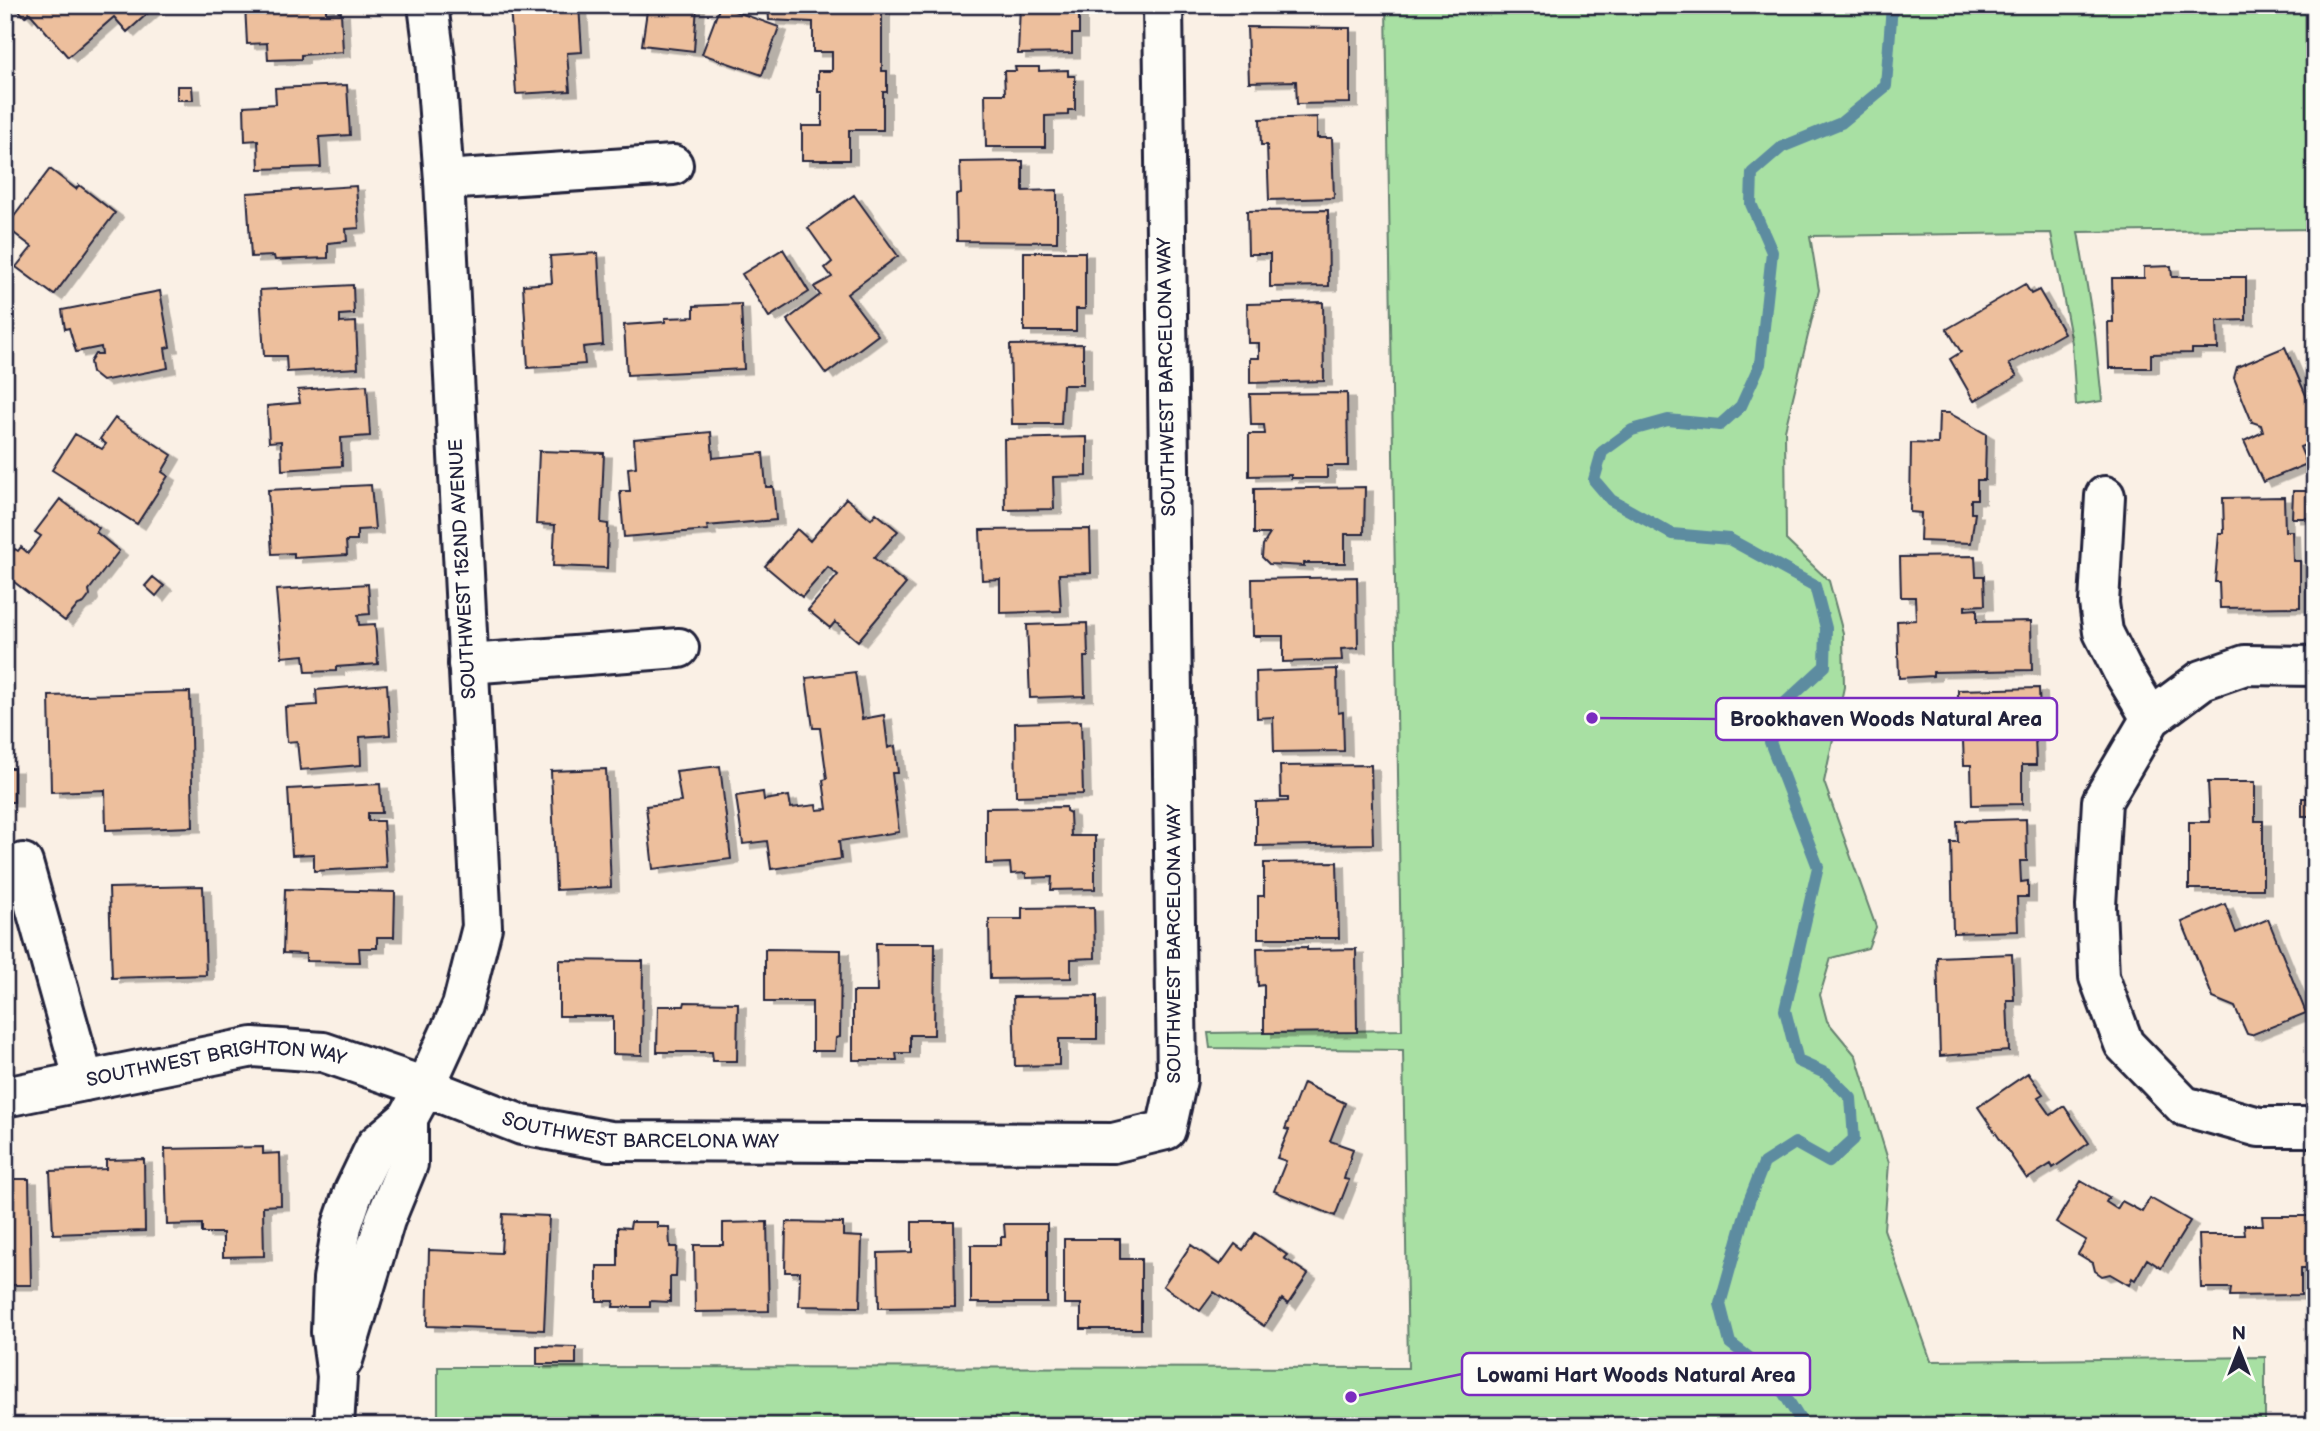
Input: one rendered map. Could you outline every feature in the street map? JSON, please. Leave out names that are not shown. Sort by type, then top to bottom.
[{"type":"street","name":"SOUTHWEST 152ND AVENUE","points":[[334,1426],[337,1376],[352,1336],[385,1220],[408,1164],[416,1102],[462,1006],[482,927],[444,180],[428,5]]},
{"type":"street","name":"SOUTHWEST BARCELONA WAY","points":[[416,1102],[610,1141],[1113,1143],[1166,1130],[1177,1080],[1163,5]]},
{"type":"street","points":[[444,180],[673,164]]},
{"type":"street","points":[[2105,496],[2099,603],[2103,632],[2151,718]]},
{"type":"street","points":[[468,664],[679,648]]},
{"type":"street","points":[[2315,666],[2245,665],[2202,680],[2151,718],[2102,801],[2096,906],[2099,977],[2124,1044],[2184,1106],[2259,1127],[2315,1127]]},
{"type":"street","points":[[23,863],[84,1081]]},
{"type":"street","name":"SOUTHWEST BRIGHTON WAY","points":[[5,1097],[253,1047],[323,1052],[416,1102]]},
{"type":"green space","points":[[1386,5],[2315,5],[2315,229],[2078,232],[2095,334],[2102,401],[2076,405],[2072,343],[2051,233],[1810,236],[1819,290],[1785,430],[1786,540],[1829,581],[1843,633],[1844,687],[1824,782],[1876,927],[1868,948],[1831,958],[1820,995],[1827,1021],[1856,1056],[1889,1163],[1884,1229],[1931,1361],[2265,1357],[2265,1426],[438,1426],[438,1367],[1408,1368],[1403,1050],[1210,1048],[1208,1033],[1402,1030]]},
{"type":"building","points":[[14,5],[157,5],[127,32],[114,17],[68,57],[29,12],[25,17]]},
{"type":"building","points":[[245,5],[326,5],[326,13],[341,12],[343,52],[301,55],[301,59],[268,60],[267,43],[247,44]]},
{"type":"building","points":[[510,5],[579,5],[582,52],[567,53],[570,91],[516,94]]},
{"type":"building","points":[[619,5],[697,5],[694,51],[642,45],[647,11]]},
{"type":"building","points":[[768,5],[882,5],[882,71],[887,71],[887,92],[883,92],[883,130],[849,130],[849,160],[802,160],[802,126],[822,126],[822,92],[818,92],[818,71],[832,71],[832,52],[813,52],[813,22],[769,20]]},
{"type":"building","points":[[1020,5],[1079,5],[1079,34],[1072,34],[1072,53],[1018,54]]},
{"type":"building","points":[[1244,5],[1325,5],[1325,7],[1244,9]]},
{"type":"building","points":[[720,6],[779,27],[762,75],[702,54]]},
{"type":"building","points":[[1247,27],[1350,28],[1350,103],[1297,104],[1296,81],[1249,82]]},
{"type":"building","points":[[1015,67],[1039,67],[1039,71],[1068,70],[1068,76],[1075,76],[1075,110],[1068,110],[1068,115],[1045,116],[1045,147],[986,147],[985,94],[1005,94],[1004,71],[1016,71]]},
{"type":"building","points":[[347,85],[350,135],[319,137],[321,167],[259,169],[258,140],[245,141],[244,106],[276,104],[275,88]]},
{"type":"building","points":[[177,86],[192,86],[193,100],[177,100]]},
{"type":"building","points":[[1317,117],[1317,138],[1332,138],[1334,198],[1269,200],[1267,145],[1261,145],[1260,119]]},
{"type":"building","points":[[1023,161],[1023,191],[1057,190],[1057,242],[957,241],[956,195],[961,194],[960,162]]},
{"type":"building","points":[[50,169],[76,189],[79,185],[115,213],[54,295],[16,267],[32,247],[6,227]]},
{"type":"building","points":[[356,186],[359,228],[346,229],[347,241],[328,243],[328,258],[275,260],[274,256],[251,257],[247,193]]},
{"type":"building","points":[[854,195],[898,256],[847,294],[878,335],[826,374],[787,320],[820,295],[814,287],[832,277],[825,268],[832,262],[808,228]]},
{"type":"building","points":[[1328,210],[1329,286],[1270,287],[1270,254],[1248,254],[1247,211]]},
{"type":"building","points":[[783,249],[809,292],[769,317],[742,274]]},
{"type":"building","points":[[1024,252],[1085,252],[1085,309],[1076,309],[1076,331],[1024,331]]},
{"type":"building","points":[[598,253],[603,345],[583,347],[585,364],[528,368],[523,285],[552,283],[550,256]]},
{"type":"building","points":[[2171,266],[2172,277],[2246,277],[2246,320],[2217,321],[2218,349],[2151,354],[2151,368],[2109,368],[2108,322],[2113,322],[2112,278],[2144,278],[2144,267]]},
{"type":"building","points":[[2025,284],[2031,294],[2039,290],[2064,333],[2009,364],[2017,376],[1974,401],[1950,359],[1961,352],[1947,329]]},
{"type":"building","points":[[353,285],[354,314],[340,315],[340,323],[356,322],[358,368],[287,372],[286,356],[264,356],[260,290]]},
{"type":"building","points":[[160,291],[170,347],[165,348],[168,368],[102,381],[92,373],[90,362],[95,354],[102,354],[101,347],[76,352],[69,328],[65,329],[62,310]]},
{"type":"building","points":[[1323,302],[1324,381],[1250,383],[1250,358],[1259,358],[1259,343],[1248,343],[1247,304]]},
{"type":"building","points":[[741,304],[744,369],[627,375],[624,325],[665,322],[665,318],[694,317],[694,306]]},
{"type":"building","points":[[1083,344],[1083,385],[1063,385],[1061,424],[1012,424],[1010,345]]},
{"type":"building","points":[[2285,347],[2315,416],[2315,441],[2300,447],[2307,464],[2263,482],[2244,441],[2263,432],[2261,425],[2252,422],[2234,378],[2237,367]]},
{"type":"building","points":[[367,385],[370,436],[341,438],[342,466],[282,470],[281,441],[269,442],[267,406],[300,403],[298,390]]},
{"type":"building","points":[[1347,393],[1348,466],[1327,466],[1327,478],[1249,476],[1249,434],[1265,434],[1264,425],[1251,425],[1250,394]]},
{"type":"building","points":[[1939,413],[1949,413],[1986,434],[1985,480],[1977,480],[1977,499],[1971,499],[1971,513],[1975,513],[1971,543],[1920,541],[1921,513],[1910,512],[1911,443],[1938,444]]},
{"type":"building","points":[[115,418],[172,455],[162,472],[168,476],[137,524],[52,470],[75,434],[102,449],[106,444],[100,439]]},
{"type":"building","points":[[711,432],[713,458],[763,453],[766,487],[773,487],[776,520],[707,526],[708,530],[624,537],[620,491],[630,491],[628,468],[636,467],[634,439]]},
{"type":"building","points":[[1087,437],[1087,476],[1053,477],[1054,509],[1005,510],[1004,439]]},
{"type":"building","points":[[539,451],[604,453],[601,523],[608,524],[607,568],[553,566],[555,525],[536,524]]},
{"type":"building","points":[[371,485],[375,529],[357,530],[357,541],[346,541],[347,555],[294,558],[294,553],[272,554],[268,490]]},
{"type":"building","points":[[1365,487],[1364,534],[1345,534],[1345,563],[1304,563],[1304,566],[1269,564],[1262,557],[1263,545],[1270,534],[1254,534],[1254,489]]},
{"type":"building","points":[[2293,491],[2313,491],[2313,518],[2292,518]]},
{"type":"building","points":[[2284,497],[2285,531],[2292,531],[2293,561],[2300,561],[2300,607],[2220,608],[2219,582],[2215,582],[2219,533],[2224,533],[2223,498]]},
{"type":"building","points":[[846,498],[871,519],[876,513],[898,531],[874,558],[906,584],[858,641],[835,622],[830,628],[808,610],[838,575],[828,567],[802,597],[765,566],[797,529],[810,541]]},
{"type":"building","points":[[60,499],[99,528],[96,532],[119,551],[89,590],[90,595],[84,603],[78,605],[65,621],[5,575],[5,559],[21,547],[28,553],[41,536],[35,532]]},
{"type":"building","points":[[1090,529],[1091,573],[1059,574],[1061,611],[1000,613],[1000,579],[982,580],[980,530]]},
{"type":"building","points":[[1975,556],[1976,576],[1984,576],[1985,605],[1965,606],[1965,610],[1977,609],[1977,622],[2031,621],[2032,670],[1933,672],[1933,676],[1899,678],[1897,621],[1916,620],[1915,597],[1901,597],[1900,557]]},
{"type":"building","points":[[153,577],[164,586],[156,596],[145,586]]},
{"type":"building","points":[[1357,577],[1358,648],[1341,649],[1342,660],[1283,662],[1283,636],[1253,636],[1252,579]]},
{"type":"building","points":[[368,584],[370,614],[358,615],[359,625],[375,624],[378,664],[336,667],[336,671],[306,672],[304,655],[282,657],[276,590]]},
{"type":"building","points":[[1087,623],[1085,696],[1030,698],[1027,625]]},
{"type":"building","points":[[1337,669],[1338,713],[1343,712],[1344,751],[1274,752],[1273,717],[1257,718],[1256,672]]},
{"type":"building","points":[[855,672],[862,719],[884,715],[888,748],[895,746],[898,773],[892,773],[899,832],[839,841],[841,859],[771,869],[767,841],[743,844],[736,796],[763,792],[764,800],[789,796],[791,808],[816,805],[817,810],[827,809],[823,780],[827,779],[820,728],[813,728],[806,678]]},
{"type":"building","points":[[387,684],[390,735],[360,737],[361,765],[300,770],[297,741],[287,742],[285,707],[317,705],[316,690]]},
{"type":"building","points":[[2039,688],[2040,715],[2047,715],[2048,732],[2035,733],[2036,765],[2022,765],[2022,804],[1972,805],[1971,765],[1964,765],[1962,717],[1958,718],[1958,690]]},
{"type":"building","points":[[190,692],[193,827],[106,830],[105,790],[51,792],[49,696]]},
{"type":"building","points":[[1081,721],[1083,794],[1016,796],[1015,723]]},
{"type":"building","points":[[1371,765],[1373,844],[1256,846],[1256,802],[1288,801],[1288,798],[1281,798],[1280,766]]},
{"type":"building","points":[[720,766],[731,859],[653,869],[646,806],[681,802],[676,771]]},
{"type":"building","points":[[5,768],[14,768],[14,802],[5,802]]},
{"type":"building","points":[[606,769],[611,887],[556,890],[551,771]]},
{"type":"building","points":[[2208,782],[2255,782],[2255,821],[2263,821],[2263,889],[2189,889],[2189,822],[2210,822]]},
{"type":"building","points":[[380,784],[382,813],[368,813],[368,821],[383,821],[386,867],[314,871],[314,854],[292,855],[288,789]]},
{"type":"building","points":[[2302,798],[2315,798],[2315,816],[2302,816]]},
{"type":"building","points":[[1066,807],[1066,811],[1070,813],[1071,836],[1095,836],[1095,889],[1051,890],[1052,877],[1026,878],[1026,873],[1011,874],[1010,863],[986,864],[986,808]]},
{"type":"building","points":[[2026,819],[2027,861],[2020,861],[2021,882],[2028,881],[2028,897],[2017,897],[2018,931],[1953,933],[1951,842],[1958,842],[1957,821]]},
{"type":"building","points":[[1337,862],[1339,938],[1258,938],[1258,896],[1264,896],[1264,863]]},
{"type":"building","points":[[203,886],[206,975],[112,978],[109,888]]},
{"type":"building","points":[[285,889],[395,892],[394,937],[377,937],[377,948],[359,948],[360,962],[306,961],[306,954],[283,953]]},
{"type":"building","points":[[2225,904],[2236,933],[2268,919],[2306,1013],[2251,1035],[2247,1034],[2235,1007],[2213,998],[2182,922]]},
{"type":"building","points":[[1094,907],[1095,958],[1071,959],[1071,978],[990,979],[989,919],[1022,919],[1022,908]]},
{"type":"building","points":[[876,943],[935,943],[934,1035],[910,1035],[910,1053],[896,1053],[897,1060],[853,1060],[853,992],[877,992]]},
{"type":"building","points":[[1307,947],[1307,950],[1356,949],[1357,1032],[1264,1033],[1264,985],[1258,986],[1257,948]]},
{"type":"building","points":[[765,949],[841,950],[840,1037],[836,1038],[835,1051],[812,1051],[812,1002],[765,1002]]},
{"type":"building","points":[[2012,954],[2014,1000],[2007,1000],[2009,1051],[1940,1056],[1937,957]]},
{"type":"building","points":[[559,960],[643,961],[642,1055],[613,1054],[613,1016],[559,1016]]},
{"type":"building","points":[[1097,996],[1097,1039],[1059,1039],[1059,1065],[1015,1066],[1013,997]]},
{"type":"building","points":[[685,1002],[738,1003],[737,1061],[713,1061],[712,1052],[657,1052],[658,1006],[684,1006]]},
{"type":"building","points":[[2028,1073],[2043,1094],[2038,1097],[2051,1115],[2064,1106],[2089,1143],[2053,1168],[2051,1164],[2027,1179],[1978,1107]]},
{"type":"building","points":[[1303,1083],[1345,1103],[1330,1141],[1353,1149],[1344,1179],[1349,1180],[1335,1216],[1274,1191],[1286,1161],[1277,1158],[1289,1130],[1285,1129]]},
{"type":"building","points":[[263,1147],[263,1154],[280,1153],[281,1205],[263,1206],[264,1256],[223,1257],[223,1233],[202,1233],[202,1224],[167,1225],[165,1149]]},
{"type":"building","points":[[144,1159],[145,1231],[53,1234],[50,1171],[106,1169],[106,1160]]},
{"type":"building","points":[[5,1179],[29,1179],[31,1285],[5,1285]]},
{"type":"building","points":[[2081,1181],[2109,1197],[2106,1202],[2117,1209],[2122,1201],[2142,1212],[2150,1198],[2190,1221],[2161,1268],[2147,1259],[2129,1285],[2110,1274],[2102,1276],[2095,1271],[2093,1263],[2078,1254],[2086,1240],[2056,1222]]},
{"type":"building","points":[[503,1214],[549,1216],[544,1330],[427,1326],[429,1250],[501,1253]]},
{"type":"building","points":[[2262,1216],[2315,1216],[2315,1268],[2301,1268],[2301,1295],[2230,1296],[2231,1288],[2201,1288],[2199,1235],[2245,1235],[2244,1225],[2263,1225]]},
{"type":"building","points":[[631,1222],[657,1222],[657,1227],[669,1227],[670,1247],[677,1247],[676,1277],[670,1277],[670,1302],[650,1301],[650,1307],[613,1307],[614,1301],[597,1301],[597,1266],[618,1266],[618,1227],[630,1228]]},
{"type":"building","points":[[767,1222],[769,1311],[695,1312],[694,1245],[723,1245],[723,1223]]},
{"type":"building","points":[[786,1222],[843,1223],[843,1236],[862,1237],[860,1307],[799,1306],[800,1272],[785,1272]]},
{"type":"building","points":[[912,1222],[954,1222],[955,1307],[879,1308],[878,1253],[912,1252]]},
{"type":"building","points":[[1004,1224],[1047,1224],[1047,1303],[971,1303],[971,1245],[1001,1245],[1001,1237],[1005,1237]]},
{"type":"building","points":[[1255,1233],[1287,1255],[1284,1258],[1308,1274],[1288,1304],[1282,1299],[1264,1326],[1214,1292],[1200,1311],[1163,1286],[1191,1245],[1220,1265],[1235,1244],[1243,1250]]},
{"type":"building","points":[[1064,1239],[1120,1239],[1120,1259],[1141,1259],[1141,1329],[1081,1329],[1081,1304],[1064,1304]]},
{"type":"building","points":[[537,1346],[576,1347],[576,1364],[537,1364]]},
{"type":"waterway","points":[[1804,1426],[1773,1376],[1730,1343],[1720,1304],[1749,1201],[1764,1163],[1795,1143],[1829,1162],[1854,1139],[1851,1098],[1827,1074],[1798,1061],[1785,1010],[1818,867],[1770,742],[1786,702],[1825,666],[1826,628],[1815,586],[1729,539],[1672,534],[1611,500],[1594,480],[1602,452],[1632,430],[1668,420],[1720,425],[1741,406],[1760,364],[1772,252],[1751,204],[1752,173],[1782,147],[1841,123],[1886,86],[1892,5]]},
{"type":"place","name":"Brookhaven Woods Natural Area","points":[[1592,718]]},
{"type":"place","name":"Lowami Hart Woods Natural Area","points":[[1351,1397]]}]
